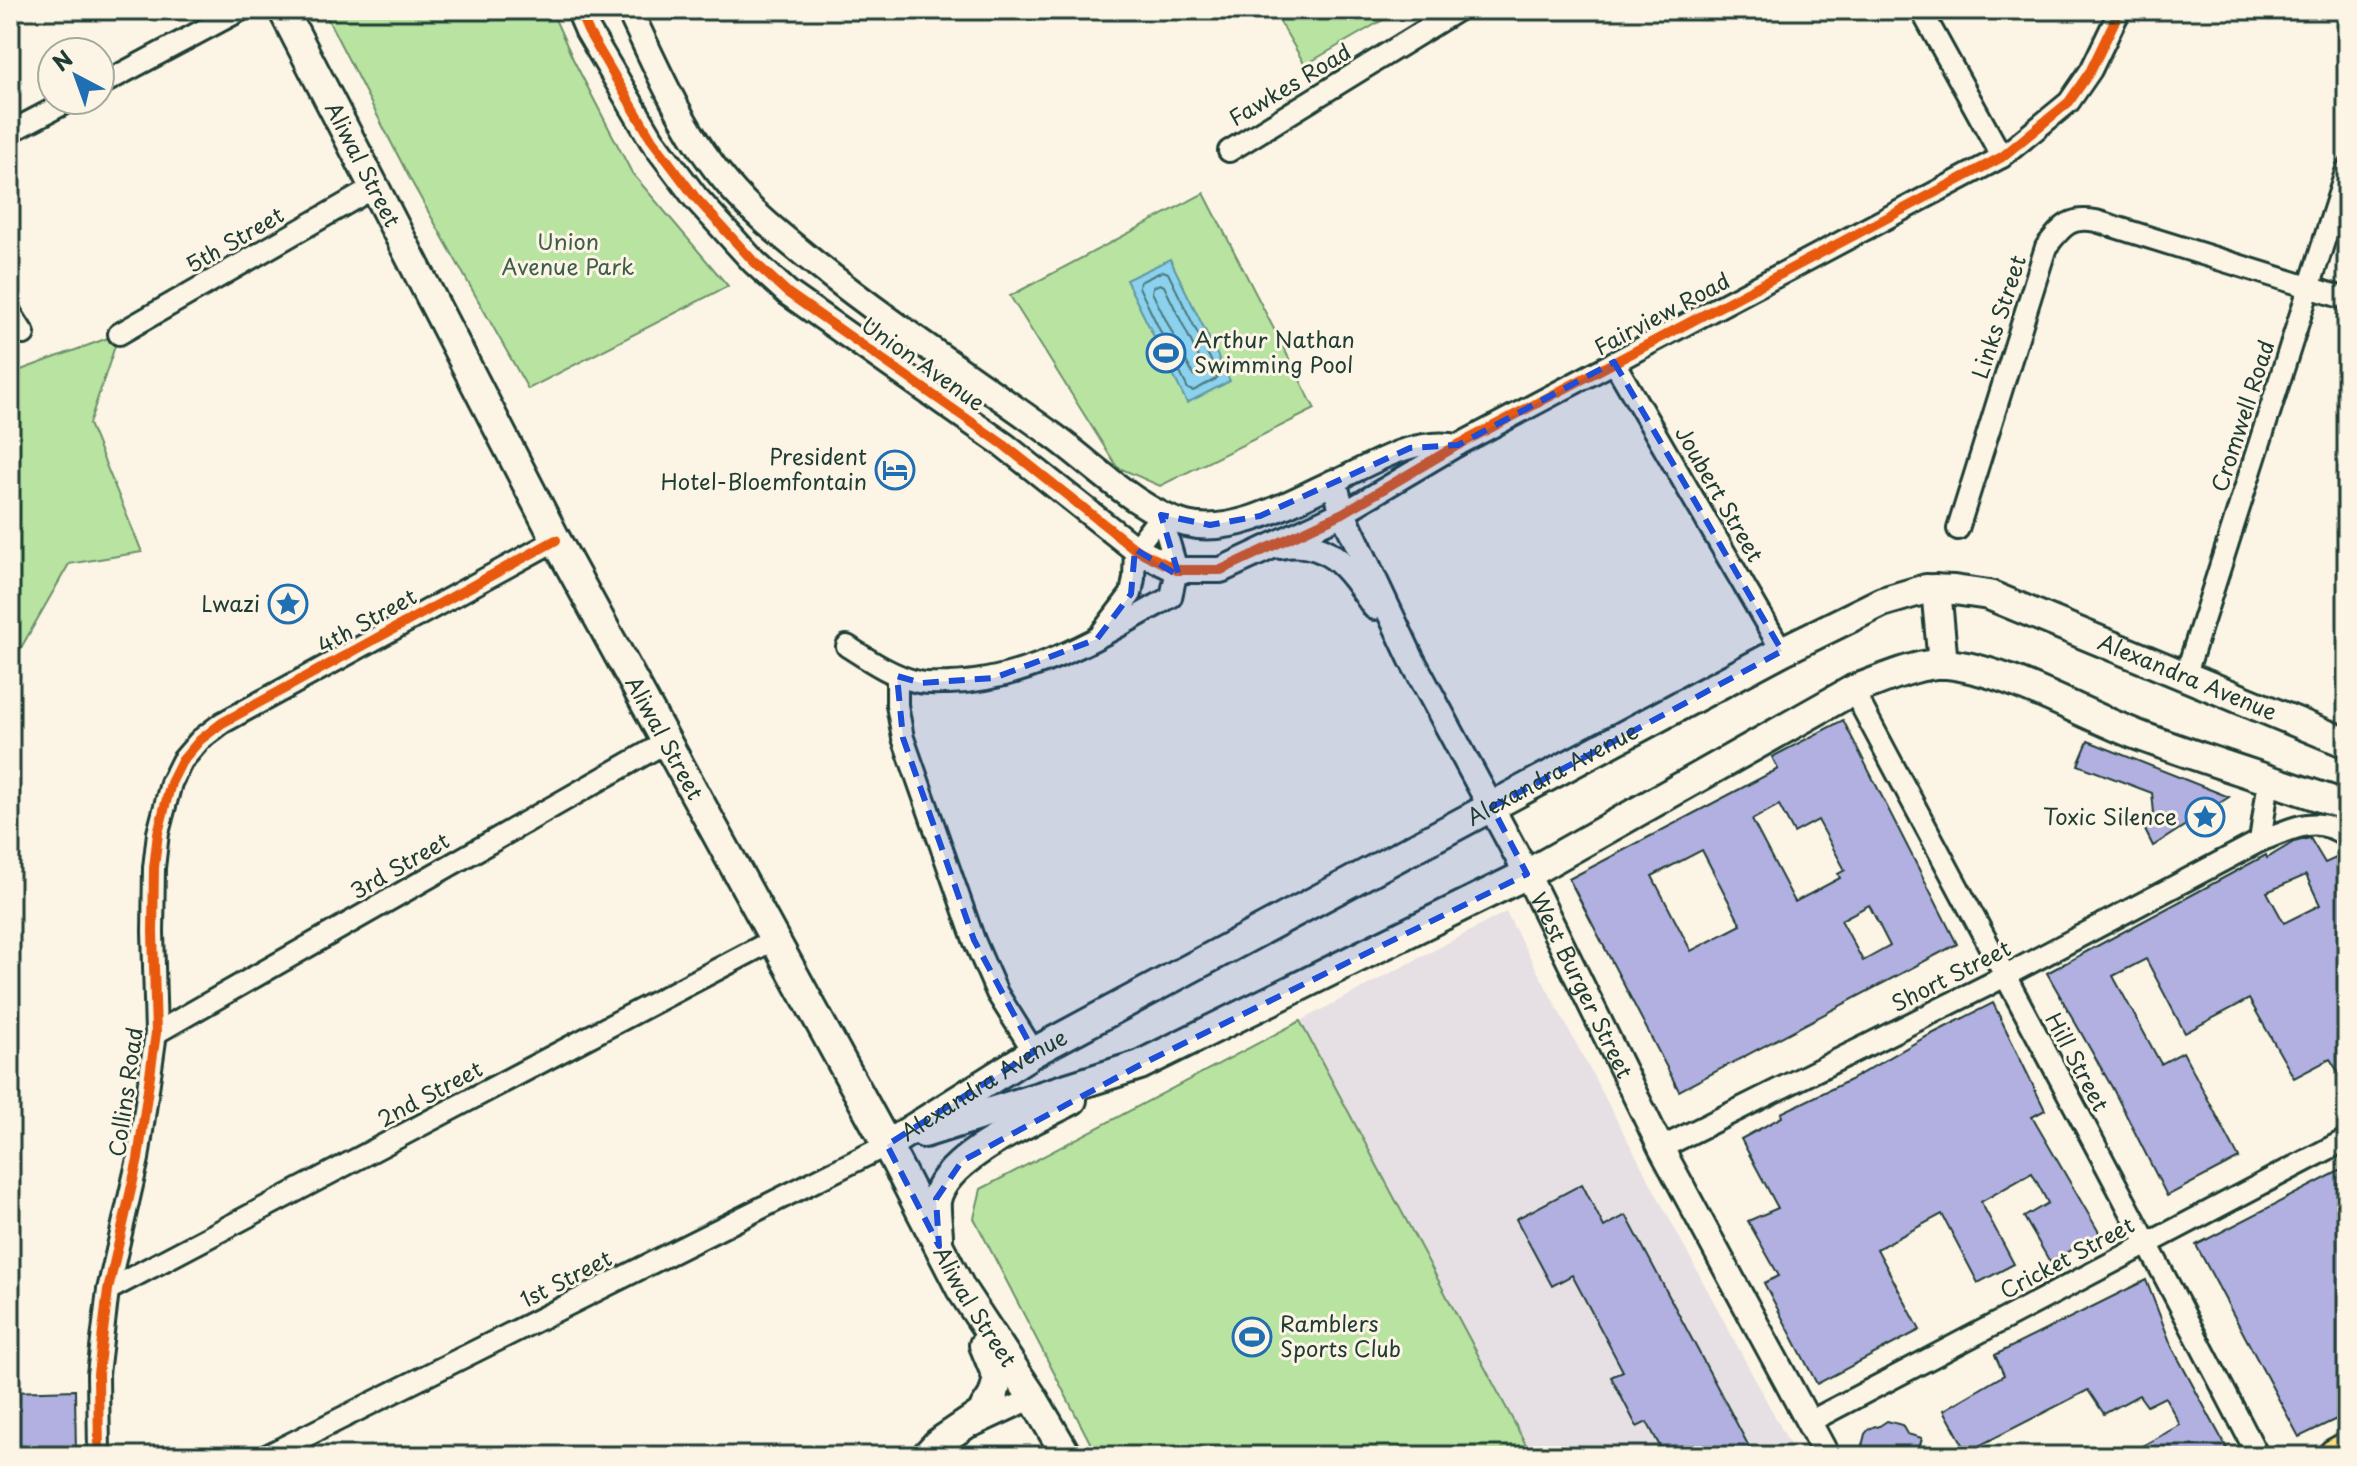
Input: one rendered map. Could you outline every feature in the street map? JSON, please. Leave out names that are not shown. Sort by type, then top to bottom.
[{"type":"highway","points":[[2336,1456],[2347,1450]]},
{"type":"main road","name":"Aliwal Street","points":[[283,10],[556,540],[887,1145],[961,1289],[1067,1456]]},
{"type":"main road","name":"Alexandra Avenue","points":[[887,1145],[1034,1052],[1782,651],[1882,602],[1926,589],[1989,595],[2347,743]]},
{"type":"main road","points":[[1936,589],[1943,664]]},
{"type":"main road","name":"Alexandra Avenue","points":[[887,1145],[1140,1065],[1527,874],[1853,690],[1907,671],[1943,664],[2003,678],[2139,735],[2347,806]]},
{"type":"main road","points":[[939,1246],[936,1199],[950,1174],[962,1161],[992,1142],[1140,1065]]},
{"type":"main road","points":[[932,1449],[981,1414],[993,1396],[998,1379],[961,1289]]},
{"type":"street","points":[[116,76],[241,10]]},
{"type":"street","name":"Union Avenue","points":[[629,10],[672,101],[705,157],[757,216],[875,309],[1161,515],[1188,525],[1233,523],[1260,516],[1410,448],[1428,442],[1458,445]]},
{"type":"street","name":"Fawkes Road","points":[[1229,151],[1458,10]]},
{"type":"street","points":[[1921,10],[2002,157]]},
{"type":"street","name":"Fairview Road","points":[[1343,513],[1458,445],[2002,157],[2069,102],[2091,70],[2120,10]]},
{"type":"street","name":"Union Avenue","points":[[583,17],[652,140],[695,197],[746,253],[788,293],[1004,445],[1135,549],[1177,570],[1221,570],[1343,513]]},
{"type":"street","points":[[10,132],[40,116]]},
{"type":"street","name":"Cromwell Road","points":[[2185,677],[2347,169]]},
{"type":"street","name":"5th Street","points":[[119,334],[375,187]]},
{"type":"street","name":"Links Street","points":[[1958,529],[2046,247],[2068,223],[2080,218],[2096,221],[2347,299]]},
{"type":"street","points":[[854,340],[875,309]]},
{"type":"street","points":[[10,312],[24,334]]},
{"type":"street","name":"Joubert Street","points":[[1614,362],[1782,651]]},
{"type":"street","name":"West Burger Street","points":[[1334,482],[1343,513],[1411,658],[1527,874],[1661,1148],[1827,1456]]},
{"type":"street","points":[[1097,639],[1131,594],[1135,549],[1161,515]]},
{"type":"street","points":[[847,646],[897,676],[921,683],[994,678],[1043,662],[1097,639],[1171,597],[1177,570],[1161,515]]},
{"type":"street","name":"4th Street","points":[[200,740],[238,714],[556,540]]},
{"type":"street","points":[[1264,550],[1296,543],[1333,554],[1349,570],[1411,658]]},
{"type":"street","points":[[897,676],[897,705],[903,738],[974,940],[997,993],[1034,1052]]},
{"type":"street","name":"Hill Street","points":[[1853,690],[2148,1242],[2258,1456]]},
{"type":"street","name":"Collins Road","points":[[99,1456],[98,1374],[108,1290],[138,1159],[156,1033],[153,932],[158,833],[171,783],[182,761],[200,740]]},
{"type":"street","name":"3rd Street","points":[[156,1033],[668,741]]},
{"type":"street","points":[[2260,841],[2269,780]]},
{"type":"street","name":"Short Street","points":[[1661,1148],[2005,976],[2260,841],[2307,823],[2330,827],[2347,837]]},
{"type":"street","name":"2nd Street","points":[[108,1290],[773,940]]},
{"type":"street","name":"Cricket Street","points":[[1809,1422],[2347,1139]]},
{"type":"street","name":"1st Street","points":[[266,1456],[887,1145]]},
{"type":"street","points":[[913,1456],[1033,1398]]},
{"type":"highlighted area","points":[[1614,362],[1782,651],[1492,807],[1527,874],[1140,1065],[962,1161],[936,1199],[939,1246],[887,1145],[1034,1052],[974,940],[903,738],[897,676],[921,683],[994,678],[1097,639],[1131,594],[1135,549],[1179,576],[1161,515],[1210,525],[1260,516],[1410,448],[1458,445]]},
{"type":"shaded area","points":[[1506,912],[1796,1456],[1532,1456],[1300,1021]]},
{"type":"green space","name":"Union Avenue Park","points":[[323,10],[551,10],[632,173],[728,286],[528,389],[410,179]]},
{"type":"green space","points":[[1273,10],[1400,10],[1305,65]]},
{"type":"green space","name":"Arthur Nathan Swimming Pool","points":[[1204,193],[1315,409],[1160,486],[1117,467],[1010,296]]},
{"type":"green space","points":[[119,334],[89,424],[142,552],[69,564],[10,667],[10,374]]},
{"type":"green space","name":"Ramblers Sports Club","points":[[1300,1021],[1532,1456],[1097,1456],[974,1218],[981,1189]]},
{"type":"water","points":[[1170,259],[1230,381],[1187,403],[1126,280]]},
{"type":"building","points":[[1843,720],[1957,944],[1679,1091],[1569,879],[1778,769],[1772,757]],"holes":[[[1779,805],[1794,833],[1818,820],[1845,870],[1838,874],[1840,878],[1795,902],[1752,820]],[[1702,850],[1741,925],[1691,951],[1652,876]],[[1869,905],[1890,946],[1863,961],[1841,920]]]},
{"type":"building","points":[[2088,741],[2229,797],[2153,846],[2141,822],[2154,813],[2152,793],[2078,765]]},
{"type":"building","points":[[2310,838],[2325,863],[2347,853],[2347,1086],[2330,1059],[2294,1078],[2249,999],[2185,1033],[2146,959],[2113,976],[2161,1064],[2183,1052],[2239,1158],[2167,1196],[2113,1089],[2047,973],[2294,842]],"holes":[[[2306,875],[2320,905],[2284,923],[2267,892]]]},
{"type":"building","points":[[1993,1003],[2045,1110],[2032,1117],[2100,1234],[2050,1262],[2024,1217],[2048,1203],[2032,1173],[1981,1202],[2014,1264],[1978,1283],[1942,1214],[1877,1249],[1920,1330],[1817,1384],[1764,1283],[1779,1276],[1748,1221],[1778,1208],[1741,1139],[1782,1117],[1781,1113],[1850,1080]]},
{"type":"building","points":[[2347,1167],[2347,1414],[2299,1437],[2196,1245]]},
{"type":"building","points":[[1582,1184],[1604,1227],[1626,1215],[1754,1456],[1676,1456],[1671,1447],[1663,1452],[1647,1422],[1637,1427],[1611,1377],[1623,1371],[1572,1275],[1552,1286],[1516,1219]]},
{"type":"building","points":[[2146,1280],[2172,1347],[2231,1456],[2124,1456],[2180,1425],[2165,1397],[2147,1406],[2139,1395],[2104,1414],[2088,1390],[1967,1452],[1944,1410],[2004,1375],[1995,1355]]},
{"type":"building","points":[[75,1390],[76,1456],[10,1456],[10,1392]]},
{"type":"building","points":[[1887,1421],[1902,1425],[1907,1434],[1922,1438],[1917,1456],[1864,1456],[1862,1446],[1865,1434]]},
{"type":"cycle path","points":[[579,10],[588,31],[652,140],[695,197],[754,262],[788,293],[1004,445],[1135,549],[1177,570],[1221,570],[1343,513],[1458,445],[2002,157],[2069,102],[2091,70],[2120,10]]},
{"type":"cycle path","points":[[99,1456],[98,1374],[108,1290],[138,1159],[156,1033],[154,868],[158,833],[171,783],[182,761],[200,740],[222,723],[556,540]]},
{"type":"place","name":"Arthur Nathan Swimming Pool","points":[[1166,353]]},
{"type":"place","name":"President Hotel-Bloemfontain","points":[[895,470]]},
{"type":"place","name":"Lwazi","points":[[288,604]]},
{"type":"place","name":"Toxic Silence","points":[[2205,817]]},
{"type":"place","name":"Ramblers Sports Club","points":[[1252,1337]]}]
